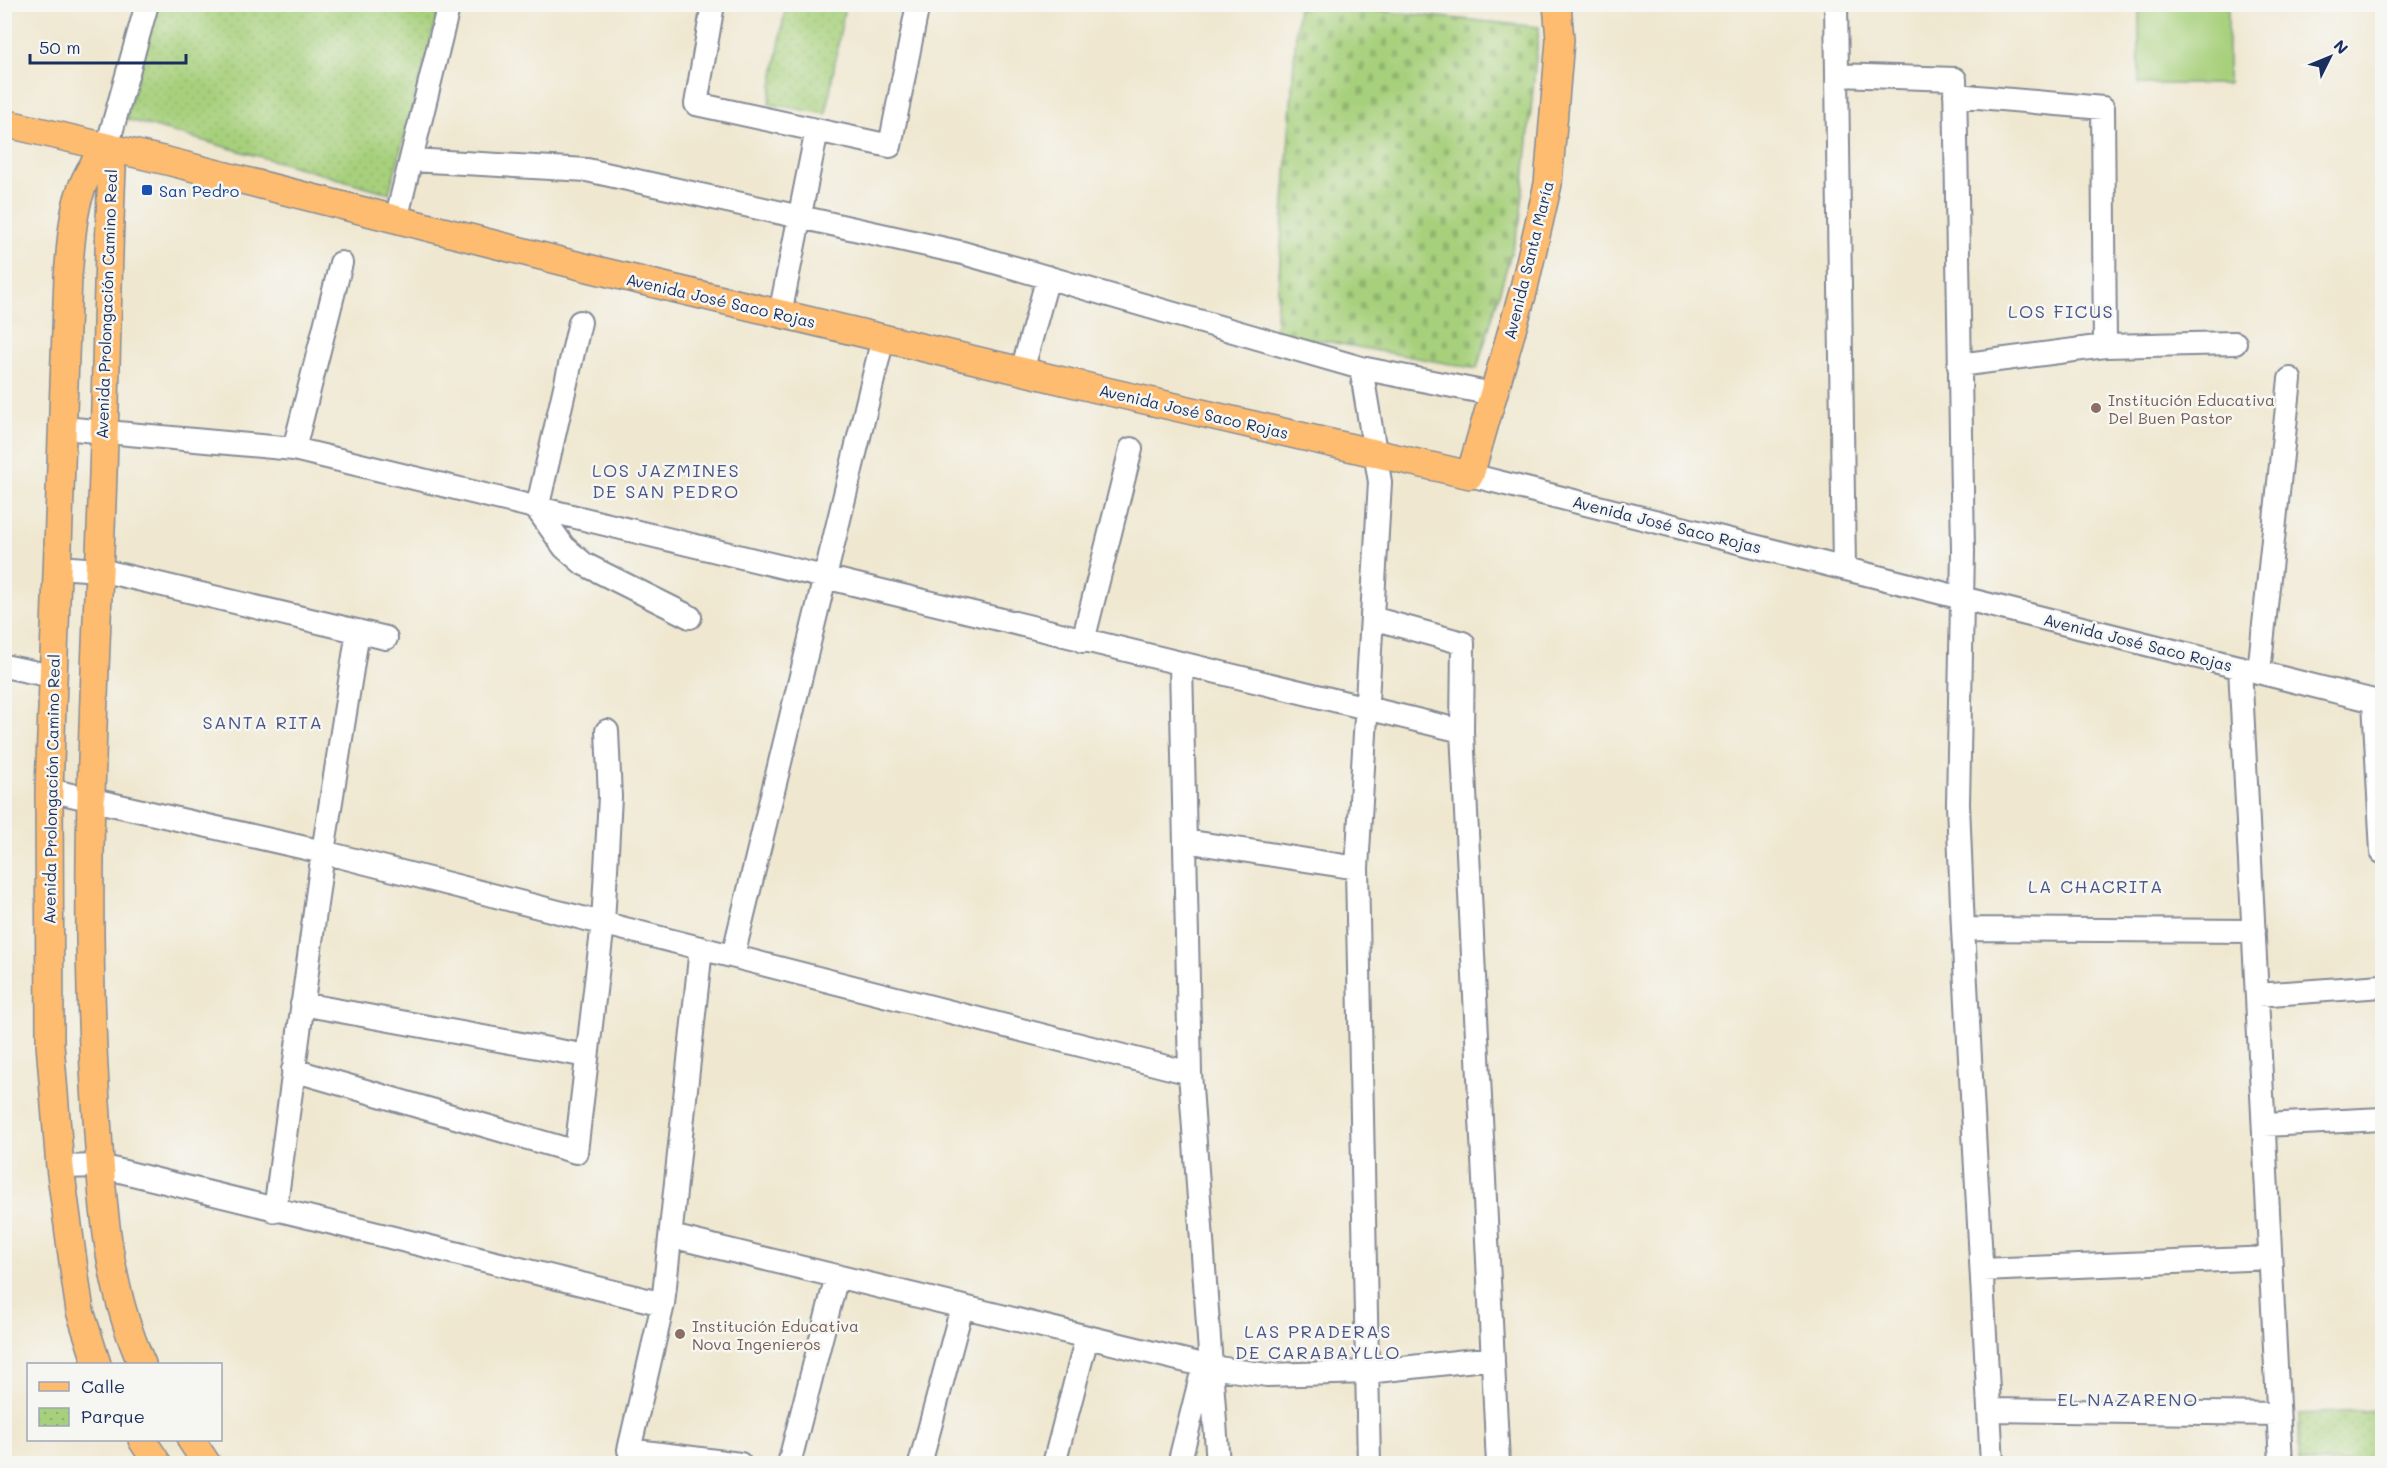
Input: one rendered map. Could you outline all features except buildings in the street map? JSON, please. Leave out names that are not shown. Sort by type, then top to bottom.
[{"type":"main road","name":"Avenida Santa María","points":[[1470,475],[1523,292],[1548,184],[1560,40],[1557,4]]},
{"type":"main road","name":"Avenida José Saco Rojas","points":[[4,123],[780,314],[1470,475]]},
{"type":"main road","name":"Avenida Prolongación Camino Real","points":[[96,1363],[80,1311],[60,1167],[50,1044],[49,790],[69,276],[75,205],[86,174],[107,147]]},
{"type":"main road","name":"Avenida Prolongación Camino Real","points":[[107,147],[112,169],[100,570],[90,798],[90,999],[100,1166],[113,1273],[118,1298],[141,1363]]},
{"type":"main road","points":[[143,1441],[158,1464]]},
{"type":"main road","points":[[192,1441],[207,1464]]},
{"type":"street","points":[[107,147],[147,4]]},
{"type":"street","points":[[396,220],[448,4]]},
{"type":"street","points":[[714,4],[696,104],[890,146],[918,4]]},
{"type":"street","points":[[1836,4],[1844,568]]},
{"type":"street","points":[[1837,75],[1955,80],[1963,551],[1958,804],[1992,1464]]},
{"type":"street","points":[[1955,95],[2103,108],[2105,346]]},
{"type":"street","points":[[780,314],[817,130]]},
{"type":"street","points":[[411,160],[587,170],[963,253],[1362,368],[1493,394]]},
{"type":"street","points":[[294,449],[341,263]]},
{"type":"street","points":[[1022,371],[1048,277]]},
{"type":"street","points":[[580,322],[537,509],[564,547],[584,564],[690,617]]},
{"type":"street","points":[[733,956],[883,338]]},
{"type":"street","points":[[1959,365],[2105,346],[2235,343]]},
{"type":"street","points":[[1362,368],[1380,482],[1358,868],[1369,1464]]},
{"type":"street","points":[[2281,1464],[2254,931],[2250,670],[2290,379]]},
{"type":"street","points":[[63,428],[294,449],[1462,731]]},
{"type":"street","points":[[1083,641],[1131,449]]},
{"type":"street","name":"Avenida José Saco Rojas","points":[[1470,475],[2378,702]]},
{"type":"street","points":[[57,567],[100,570],[386,638]]},
{"type":"street","points":[[1372,618],[1463,643],[1462,731],[1498,1464]]},
{"type":"street","points":[[275,1210],[323,852],[358,631]]},
{"type":"street","points":[[1181,664],[1190,1073],[1207,1366],[1218,1464]]},
{"type":"street","points":[[4,666],[52,676]]},
{"type":"street","points":[[2378,702],[2382,852]]},
{"type":"street","points":[[293,1070],[576,1152],[603,923],[610,796],[607,731]]},
{"type":"street","points":[[49,790],[323,852],[1190,1073]]},
{"type":"street","points":[[1185,841],[1358,868]]},
{"type":"street","points":[[1963,929],[2254,931]]},
{"type":"street","points":[[701,948],[663,1304],[629,1449],[740,1464]]},
{"type":"street","points":[[2257,995],[2382,986]]},
{"type":"street","points":[[302,1004],[587,1056]]},
{"type":"street","points":[[2264,1125],[2382,1119]]},
{"type":"street","points":[[60,1167],[100,1166],[663,1304]]},
{"type":"street","points":[[671,1236],[1207,1366],[1267,1375],[1366,1372],[1493,1358]]},
{"type":"street","points":[[1982,1270],[2270,1258]]},
{"type":"street","points":[[789,1464],[837,1276]]},
{"type":"street","points":[[920,1464],[962,1307]]},
{"type":"street","points":[[1054,1464],[1087,1337]]},
{"type":"street","points":[[1179,1464],[1207,1366]]},
{"type":"street","points":[[1989,1410],[2278,1414]]},
{"type":"green space","points":[[430,4],[440,7],[389,193],[126,119],[157,5]]},
{"type":"green space","points":[[786,5],[845,5],[826,114],[769,104]]},
{"type":"green space","points":[[1298,5],[1321,5],[1539,27],[1520,222],[1477,369],[1275,332]]},
{"type":"green space","points":[[2139,5],[2228,5],[2228,84],[2139,84]]},
{"type":"green space","points":[[2382,1410],[2382,1463],[2299,1463],[2299,1414]]},
{"type":"place","name":"San Pedro","points":[[147,190]]},
{"type":"place","name":"Institución Educativa Del Buen Pastor","points":[[2096,408]]},
{"type":"place","name":"Institución Educativa Nova Ingenieros","points":[[680,1334]]},
{"type":"district","name":"LOS FICUS","points":[[2061,311]]},
{"type":"district","name":"LOS JAZMINES DE SAN PEDRO","points":[[666,480]]},
{"type":"district","name":"SANTA RITA","points":[[263,722]]},
{"type":"district","name":"LA CHACRITA","points":[[2096,886]]},
{"type":"district","name":"LAS PRADERAS DE CARABAYLLO","points":[[1318,1341]]},
{"type":"district","name":"EL NAZARENO","points":[[2128,1399]]}]
